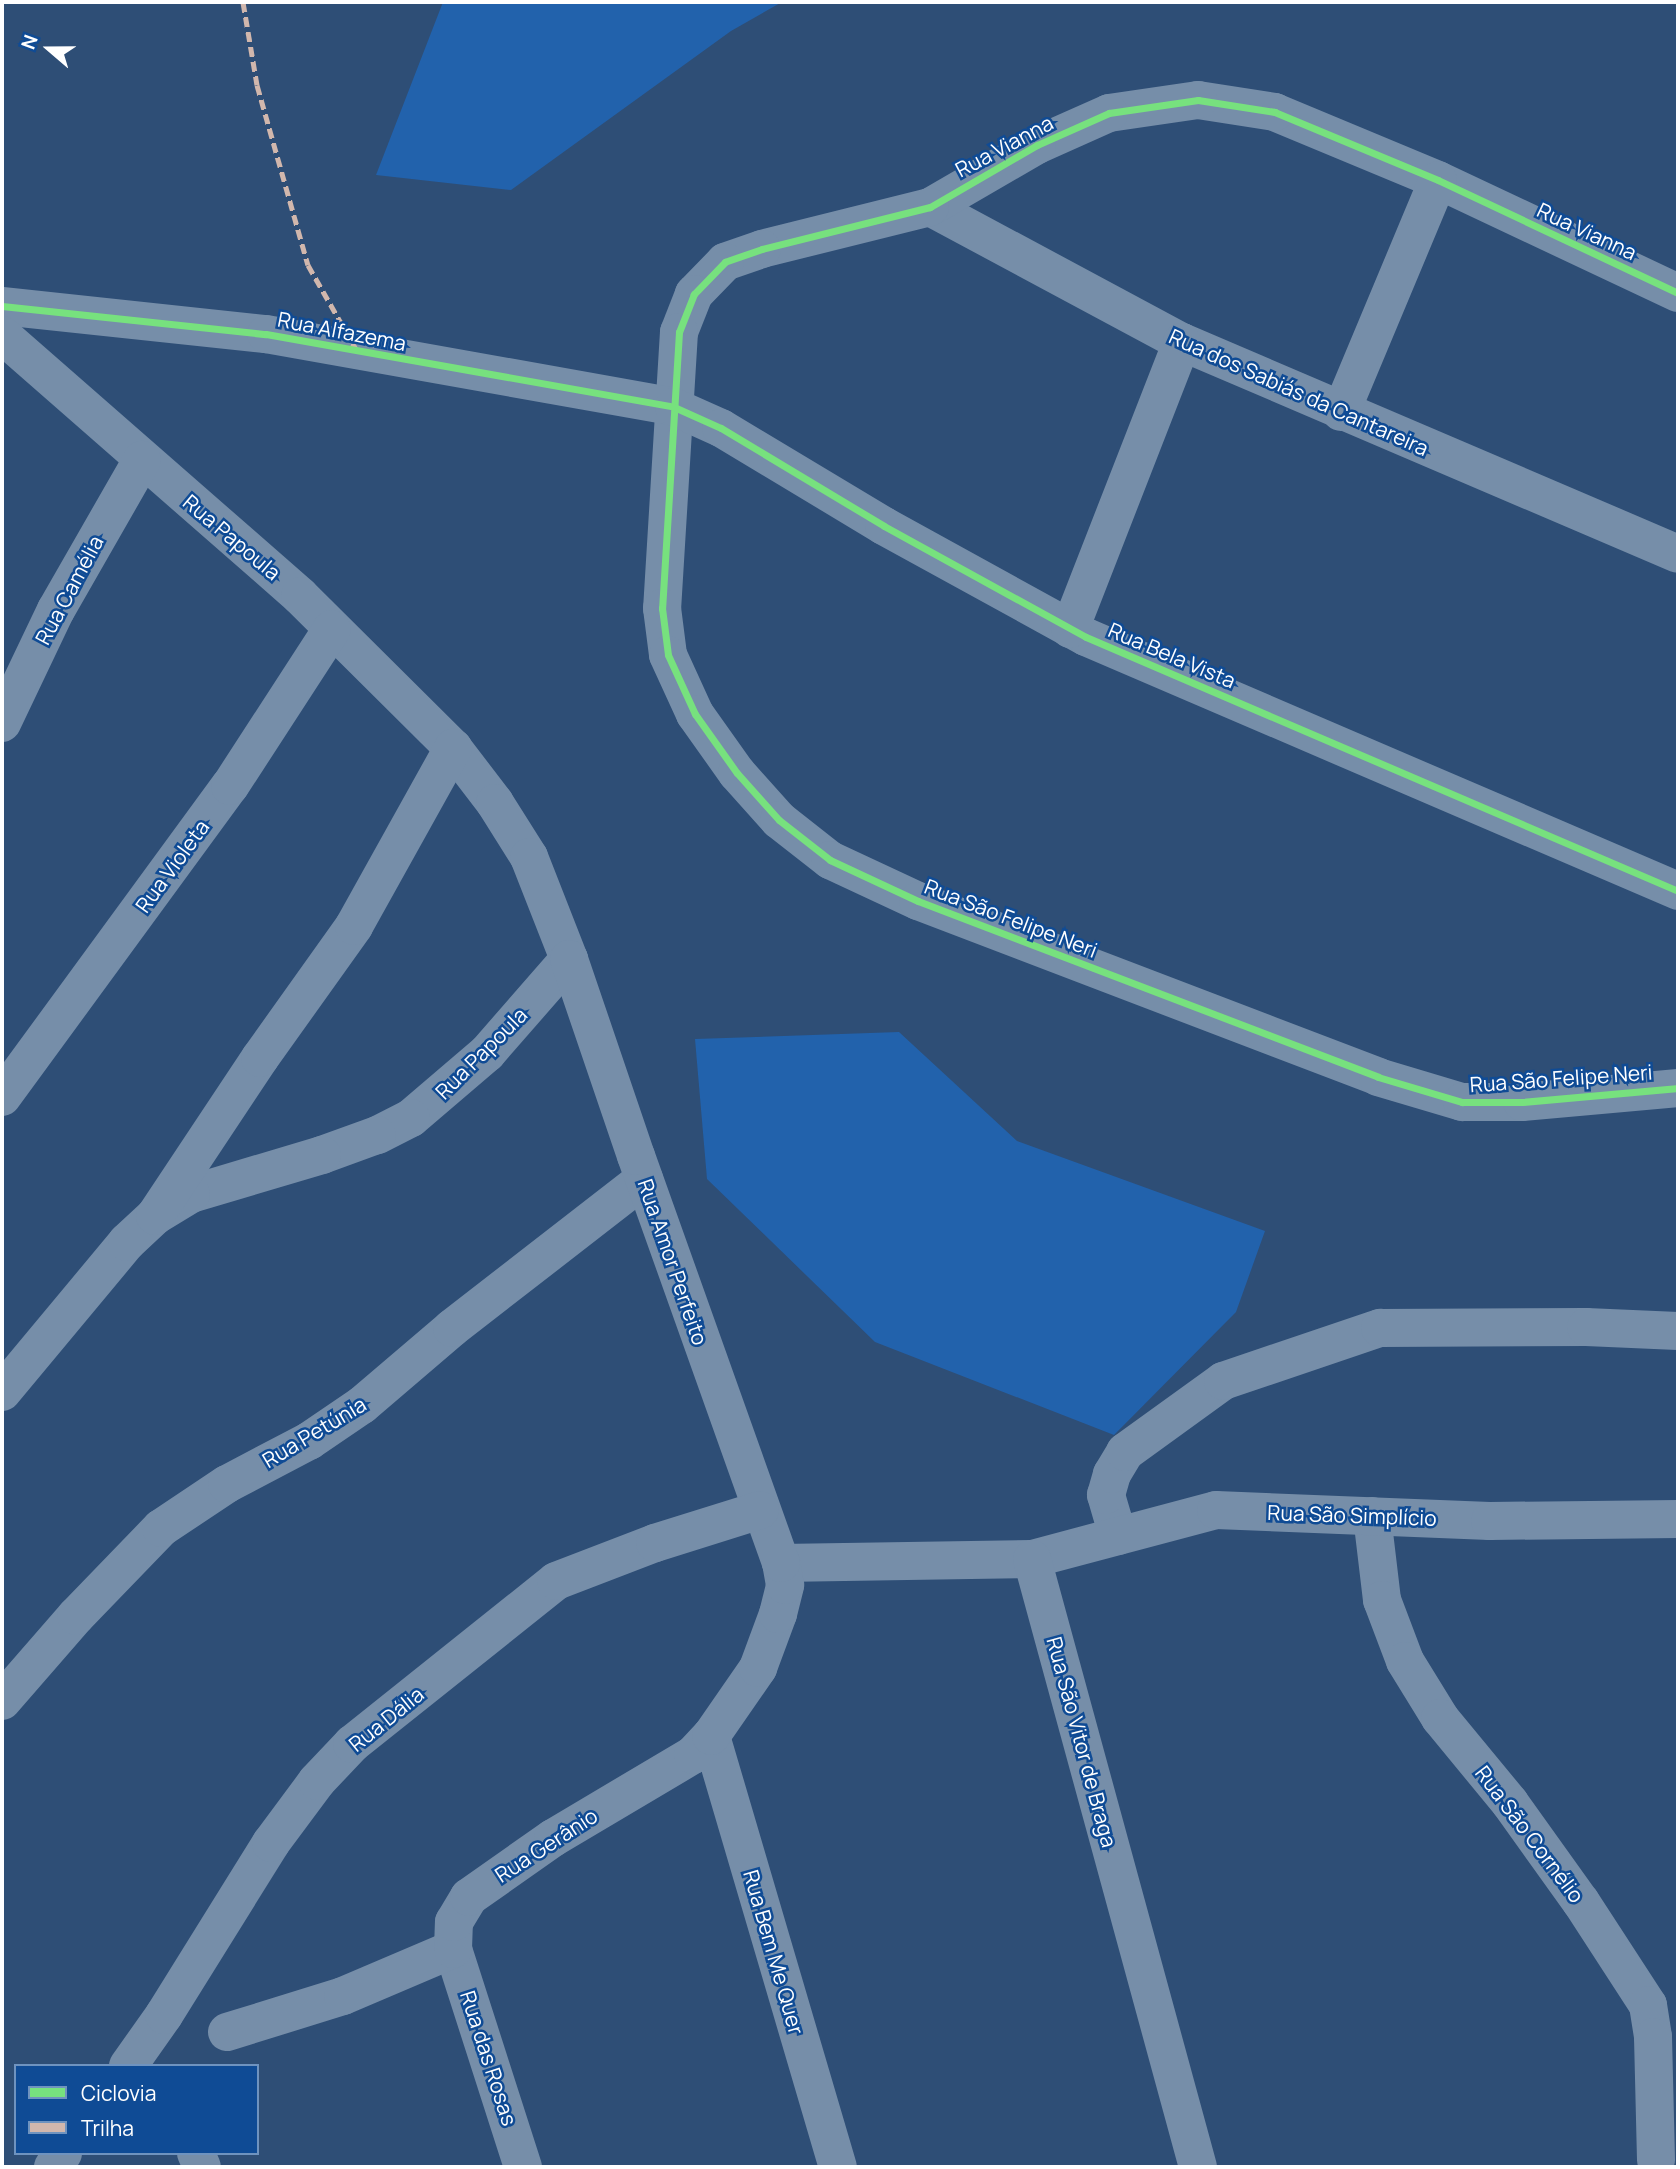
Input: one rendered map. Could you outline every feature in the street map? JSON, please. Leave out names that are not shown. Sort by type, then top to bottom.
[{"type":"street","name":"Rua Vianna","points":[[674,407],[679,332],[694,294],[725,262],[762,249],[930,207],[1037,145],[1110,113],[1199,100],[1275,112],[1438,180],[1678,293]]},
{"type":"street","points":[[1341,412],[1438,180]]},
{"type":"street","name":"Rua dos Sabiás da Cantareira","points":[[930,207],[1182,342],[1678,554]]},
{"type":"street","name":"Rua Alfazema","points":[[2,306],[266,334],[674,407]]},
{"type":"street","name":"Rua Papoula","points":[[2,335],[142,460],[244,545],[453,748],[495,803],[529,857],[569,959],[487,1053],[411,1118],[377,1135],[191,1194],[155,1216],[127,1242],[2,1392]]},
{"type":"street","points":[[1070,629],[1182,342]]},
{"type":"street","name":"Rua Bela Vista","points":[[674,407],[721,428],[873,520],[1070,629],[1678,891]]},
{"type":"street","name":"Rua São Felipe Neri","points":[[674,407],[662,608],[668,655],[695,714],[737,773],[779,820],[830,860],[969,921],[1378,1077],[1462,1102],[1522,1102],[1678,1088]]},
{"type":"street","name":"Rua Camélia","points":[[2,723],[56,610],[142,460]]},
{"type":"street","name":"Rua Violeta","points":[[2,1097],[230,786],[332,629]]},
{"type":"street","name":"Rua Papoula","points":[[155,1216],[260,1058],[354,926],[453,748]]},
{"type":"street","name":"Rua Amor Perfeito","points":[[569,959],[760,1510],[781,1563]]},
{"type":"street","name":"Rua Petúnia","points":[[2,1701],[92,1599],[161,1528],[227,1484],[309,1441],[362,1405],[452,1328],[644,1179]]},
{"type":"street","points":[[1118,1536],[1106,1495],[1112,1474],[1125,1452],[1223,1381],[1380,1328],[1586,1327],[1678,1331]]},
{"type":"street","name":"Rua Dália","points":[[144,2058],[271,1843],[317,1781],[352,1744],[556,1581],[655,1543],[760,1510]]},
{"type":"street","name":"Rua São Simplício","points":[[1032,1559],[1216,1510],[1490,1521],[1678,1519]]},
{"type":"street","name":"Rua São Cornélio","points":[[1372,1516],[1382,1600],[1405,1661],[1440,1718],[1510,1803],[1581,1902],[1648,2005],[1653,2037],[1659,2158]]},
{"type":"street","points":[[781,1563],[1032,1559]]},
{"type":"street","name":"Rua São Vitor de Braga","points":[[1032,1559],[1198,2167]]},
{"type":"street","name":"Rua Gerânio","points":[[453,1950],[454,1923],[469,1897],[552,1838],[693,1755],[711,1736],[758,1668],[785,1585],[781,1563]]},
{"type":"street","name":"Rua Bem Me Quer","points":[[711,1736],[838,2167]]},
{"type":"street","points":[[227,2032],[343,1996],[453,1950]]},
{"type":"street","name":"Rua das Rosas","points":[[453,1950],[523,2167]]},
{"type":"shaded area","points":[[443,2],[782,2],[731,31],[511,190],[376,175]]},
{"type":"shaded area","points":[[899,1032],[1017,1141],[1265,1231],[1236,1312],[1114,1435],[875,1342],[707,1179],[695,1039]]},
{"type":"marked path","points":[[243,2],[257,85],[308,265],[357,351]]},
{"type":"cycle path","points":[[1678,293],[1438,180],[1275,112],[1198,100],[1109,113],[1037,145],[930,207],[762,249],[725,262],[694,294],[679,332],[662,608],[668,655],[695,714],[737,773],[779,820],[830,860],[918,901],[1378,1077],[1462,1102],[1522,1102],[1678,1088]]},
{"type":"cycle path","points":[[2,306],[266,334],[674,407],[721,428],[884,526],[1086,637],[1678,891]]}]
